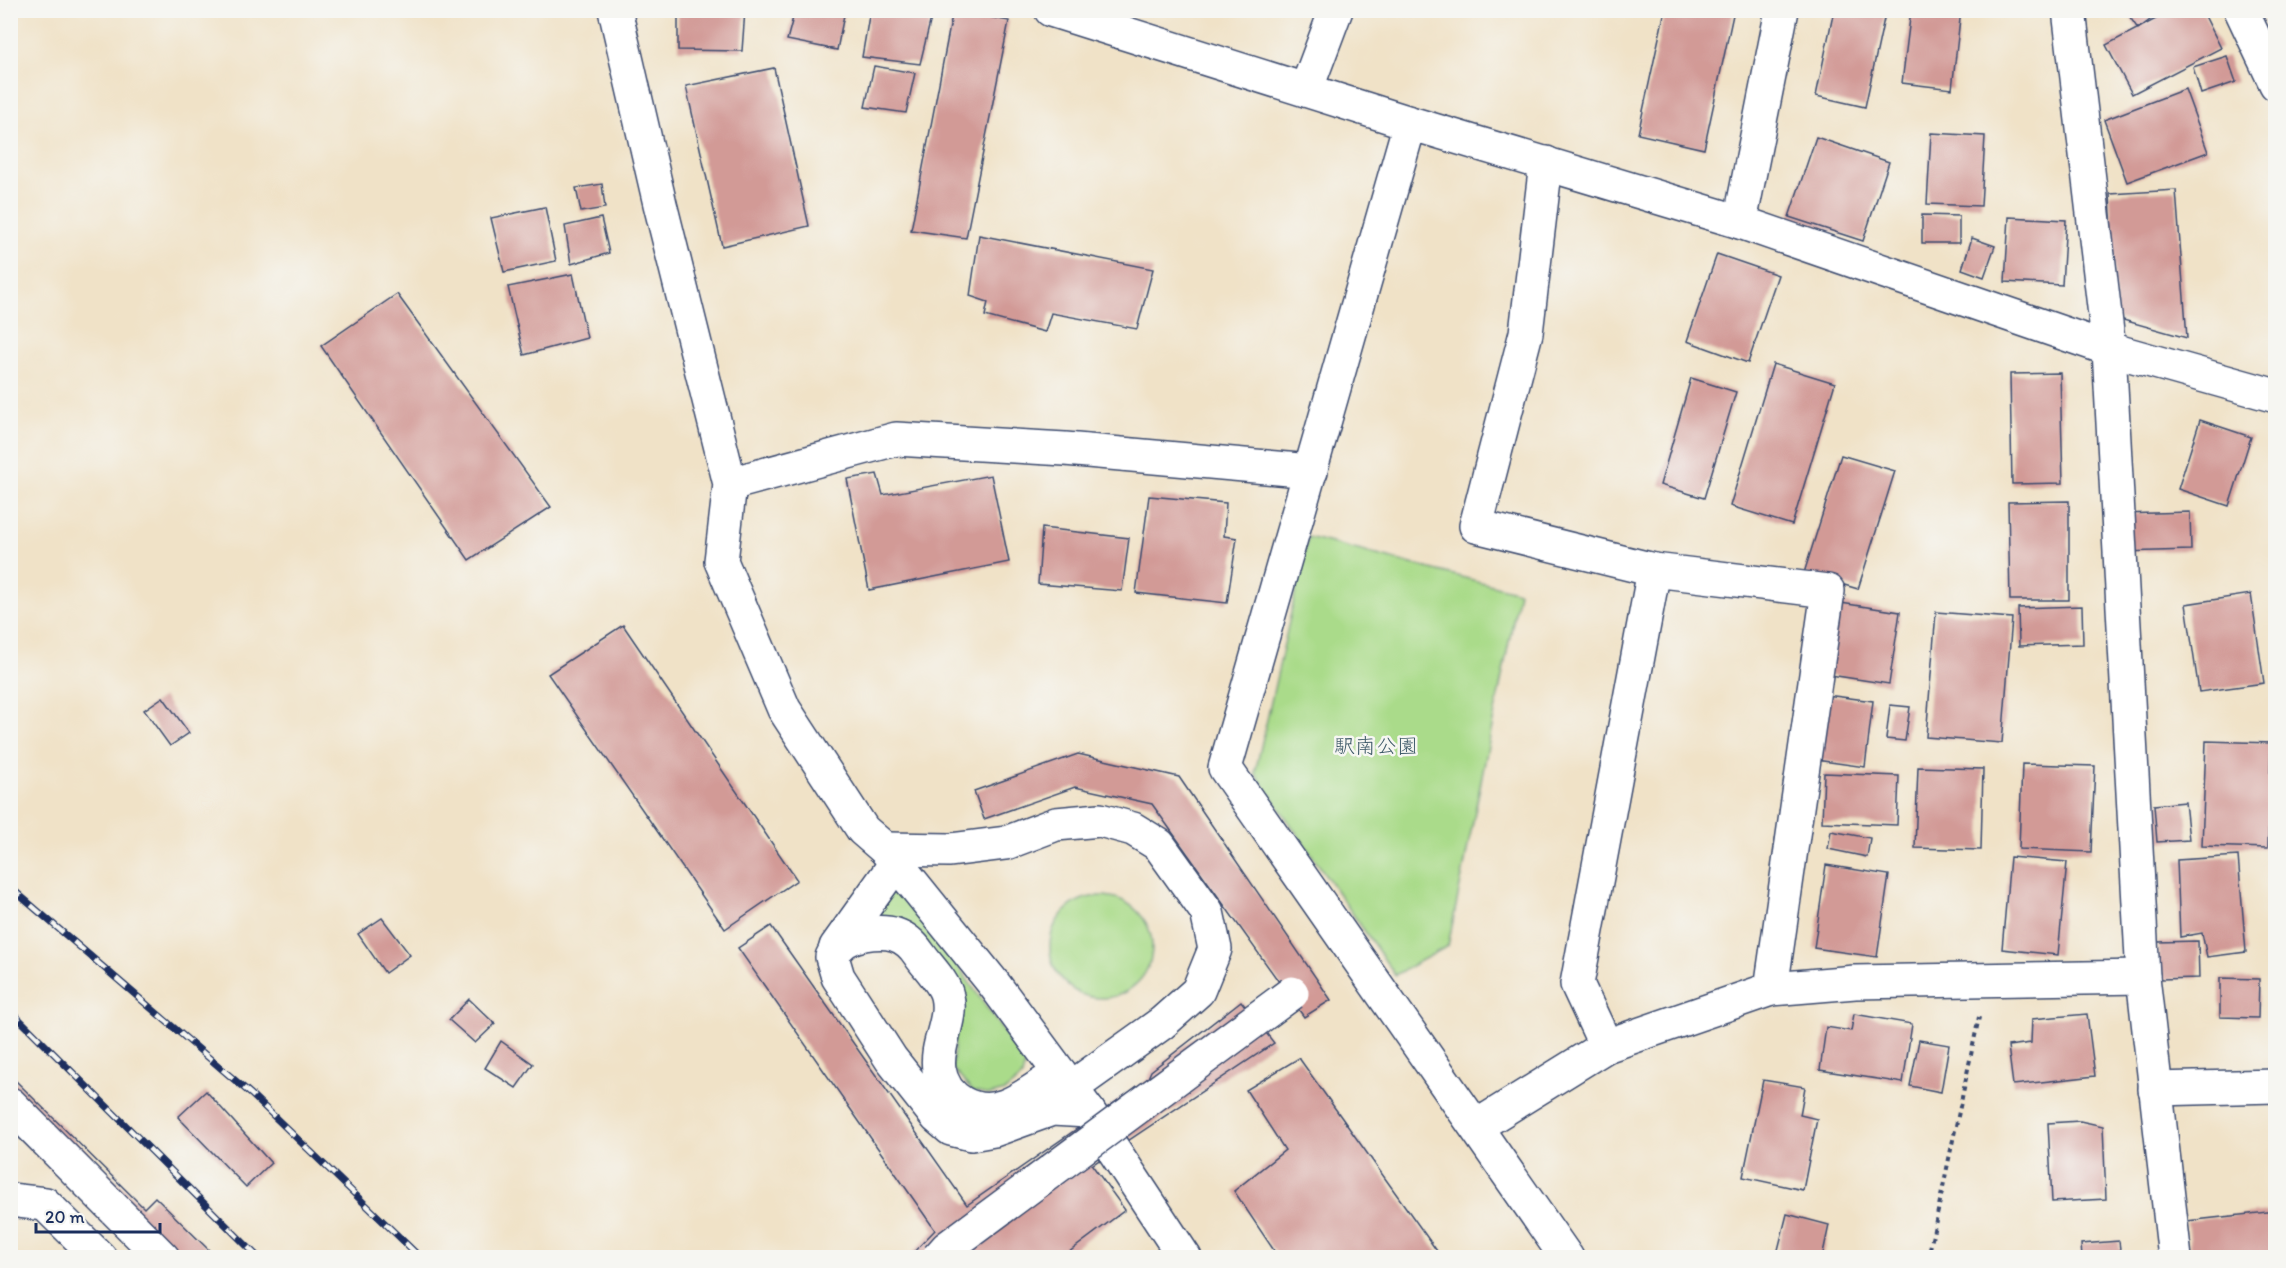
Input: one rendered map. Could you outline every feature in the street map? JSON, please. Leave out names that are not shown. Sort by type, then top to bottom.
[{"type":"street","points":[[615,10],[660,204],[730,484],[721,561],[784,709],[863,830],[890,856],[994,984],[1073,1090],[1185,1257]]},
{"type":"street","points":[[1051,10],[1410,123],[1740,222],[2109,349],[2276,396]]},
{"type":"street","points":[[1306,90],[1336,10]]},
{"type":"street","points":[[1740,222],[1782,10]]},
{"type":"street","points":[[2069,10],[2109,349],[2143,977],[2175,1257]]},
{"type":"street","points":[[2241,10],[2276,84]]},
{"type":"street","points":[[1410,123],[1225,768],[1567,1257]]},
{"type":"street","points":[[1546,163],[1526,333],[1476,526],[1654,570],[1828,591],[1771,989]]},
{"type":"street","points":[[730,484],[896,439],[1065,449],[1311,471]]},
{"type":"street","points":[[1606,1046],[1577,984],[1654,570]]},
{"type":"street","points":[[1100,820],[1133,829],[1159,845],[1207,912],[1215,949],[1198,991],[1162,1023],[1073,1090],[1052,1109],[994,1130],[971,1134],[951,1129],[937,1117],[891,1059],[838,977],[832,957],[836,946],[890,856],[1006,843],[1056,824],[1100,820]]},
{"type":"street","points":[[836,946],[854,936],[878,932],[900,934],[913,945],[947,994],[948,1015],[941,1040],[939,1068],[947,1091],[960,1103],[983,1109],[1073,1090]]},
{"type":"street","points":[[1477,1126],[1606,1046],[1771,989],[1855,982],[2143,977]]},
{"type":"street","points":[[938,1257],[947,1248],[1292,993]]},
{"type":"street","points":[[2155,1089],[2276,1086]]},
{"type":"street","points":[[10,1104],[163,1257]]},
{"type":"street","points":[[10,1200],[45,1204],[100,1257]]},
{"type":"path","points":[[1928,1257],[1986,981]]},
{"type":"green space","name":"駅南公園","points":[[1308,537],[1519,592],[1448,946],[1395,975],[1255,773]]},
{"type":"green space","points":[[900,882],[1025,1063],[1022,1077],[1005,1091],[990,1095],[973,1092],[952,1068],[960,995],[862,924]]},
{"type":"green space","points":[[1101,896],[1130,904],[1144,918],[1152,947],[1144,976],[1130,990],[1101,998],[1072,990],[1058,976],[1050,947],[1058,918],[1072,904]]},
{"type":"building","points":[[678,10],[745,10],[742,51],[678,50]]},
{"type":"building","points":[[795,10],[845,10],[837,50],[787,40]]},
{"type":"building","points":[[870,10],[933,10],[920,64],[862,57]]},
{"type":"building","points":[[953,10],[1009,21],[966,238],[911,230]]},
{"type":"building","points":[[1665,10],[1734,10],[1704,149],[1638,134]]},
{"type":"building","points":[[1834,10],[1867,10],[1885,14],[1865,107],[1816,96]]},
{"type":"building","points":[[1911,10],[1961,10],[1952,89],[1902,83]]},
{"type":"building","points":[[2125,10],[2163,10],[2138,29]]},
{"type":"building","points":[[2173,10],[2202,10],[2221,48],[2132,94],[2106,45]]},
{"type":"building","points":[[2227,56],[2236,82],[2201,94],[2193,67]]},
{"type":"building","points":[[874,66],[915,73],[906,113],[865,107]]},
{"type":"building","points":[[774,68],[809,226],[722,246],[686,86]]},
{"type":"building","points":[[2185,89],[2208,152],[2127,182],[2104,120]]},
{"type":"building","points":[[1931,133],[1985,136],[1981,206],[1927,204]]},
{"type":"building","points":[[1816,137],[1889,162],[1863,241],[1789,217]]},
{"type":"building","points":[[602,184],[605,208],[581,212],[576,188]]},
{"type":"building","points":[[2176,190],[2187,338],[2116,318],[2110,194]]},
{"type":"building","points":[[545,207],[556,261],[504,272],[491,218]]},
{"type":"building","points":[[1922,215],[1959,216],[1959,243],[1922,243]]},
{"type":"building","points":[[2009,217],[2066,220],[2062,285],[2005,282]]},
{"type":"building","points":[[601,218],[609,253],[571,264],[565,226]]},
{"type":"building","points":[[979,235],[1153,269],[1137,329],[1051,313],[1045,332],[985,316],[988,302],[970,296]]},
{"type":"building","points":[[1972,238],[1995,246],[1984,277],[1962,269]]},
{"type":"building","points":[[1717,254],[1778,275],[1748,363],[1687,341]]},
{"type":"building","points":[[573,274],[587,338],[524,355],[508,287]]},
{"type":"building","points":[[397,294],[551,507],[469,560],[321,346]]},
{"type":"building","points":[[1773,364],[1835,383],[1792,525],[1730,506]]},
{"type":"building","points":[[2060,373],[2063,483],[2012,484],[2010,374]]},
{"type":"building","points":[[1691,378],[1736,392],[1704,498],[1660,485]]},
{"type":"building","points":[[2200,420],[2251,437],[2229,506],[2178,489]]},
{"type":"building","points":[[1841,455],[1895,471],[1858,589],[1804,573]]},
{"type":"building","points":[[877,474],[883,495],[991,475],[1009,562],[869,590],[847,479]]},
{"type":"building","points":[[1149,496],[1226,503],[1224,536],[1237,538],[1227,603],[1136,593]]},
{"type":"building","points":[[2069,501],[2069,600],[2010,600],[2008,502]]},
{"type":"building","points":[[2190,512],[2191,550],[2121,552],[2120,514]]},
{"type":"building","points":[[1042,528],[1129,538],[1122,591],[1038,584]]},
{"type":"building","points":[[2251,594],[2264,683],[2199,692],[2186,604]]},
{"type":"building","points":[[1834,602],[1900,612],[1889,684],[1824,674]]},
{"type":"building","points":[[2082,606],[2083,644],[2019,646],[2018,608]]},
{"type":"building","points":[[1936,612],[2012,618],[2002,743],[1926,737]]},
{"type":"building","points":[[623,625],[797,880],[725,929],[548,674]]},
{"type":"building","points":[[1818,694],[1873,701],[1865,767],[1809,759]]},
{"type":"building","points":[[163,697],[189,733],[170,746],[144,710]]},
{"type":"building","points":[[1890,705],[1910,707],[1905,741],[1886,739]]},
{"type":"building","points":[[2206,741],[2271,743],[2268,848],[2202,846]]},
{"type":"building","points":[[1078,754],[1179,777],[1331,1000],[1304,1017],[1152,804],[1075,787],[984,819],[974,791]]},
{"type":"building","points":[[2022,764],[2095,766],[2091,852],[2019,849]]},
{"type":"building","points":[[1918,767],[1983,769],[1981,850],[1915,848]]},
{"type":"building","points":[[1824,773],[1899,776],[1897,825],[1822,822]]},
{"type":"building","points":[[2185,802],[2189,840],[2157,842],[2154,805]]},
{"type":"building","points":[[1831,831],[1870,838],[1867,857],[1828,849]]},
{"type":"building","points":[[2238,856],[2246,952],[2207,957],[2202,933],[2180,937],[2177,860]]},
{"type":"building","points":[[2010,857],[2067,862],[2058,955],[2002,949]]},
{"type":"building","points":[[1826,865],[1889,875],[1877,957],[1814,948]]},
{"type":"building","points":[[382,918],[410,955],[385,973],[358,934]]},
{"type":"building","points":[[771,926],[967,1205],[1147,1080],[1151,1071],[1241,1001],[1274,1043],[1092,1165],[1125,1210],[1061,1258],[908,1258],[935,1230],[738,948]]},
{"type":"building","points":[[2198,941],[2199,978],[2159,979],[2158,942]]},
{"type":"building","points":[[2220,978],[2259,979],[2258,1018],[2220,1017]]},
{"type":"building","points":[[469,999],[495,1024],[475,1043],[449,1020]]},
{"type":"building","points":[[1854,1014],[1912,1024],[1903,1083],[1820,1070],[1826,1027],[1851,1031]]},
{"type":"building","points":[[2087,1014],[2095,1076],[2013,1085],[2008,1046],[2031,1043],[2032,1019]]},
{"type":"building","points":[[1919,1040],[1949,1045],[1941,1092],[1910,1086]]},
{"type":"building","points":[[501,1041],[533,1064],[516,1088],[485,1068]]},
{"type":"building","points":[[1299,1058],[1442,1258],[1279,1258],[1234,1191],[1285,1150],[1246,1090]]},
{"type":"building","points":[[1763,1080],[1805,1087],[1800,1115],[1817,1119],[1803,1190],[1743,1177]]},
{"type":"building","points":[[16,1081],[144,1208],[155,1197],[217,1258],[142,1258],[10,1129],[10,1087]]},
{"type":"building","points":[[206,1091],[271,1163],[246,1187],[178,1117]]},
{"type":"building","points":[[2080,1121],[2103,1126],[2106,1199],[2052,1202],[2048,1123]]},
{"type":"building","points":[[2276,1211],[2276,1258],[2191,1258],[2187,1221]]},
{"type":"building","points":[[1787,1214],[1829,1225],[1822,1258],[1776,1258]]},
{"type":"building","points":[[2119,1241],[2121,1258],[2082,1258],[2081,1244]]},
{"type":"railway","points":[[10,887],[251,1094],[421,1258]]},
{"type":"railway","points":[[10,1010],[259,1258]]}]
